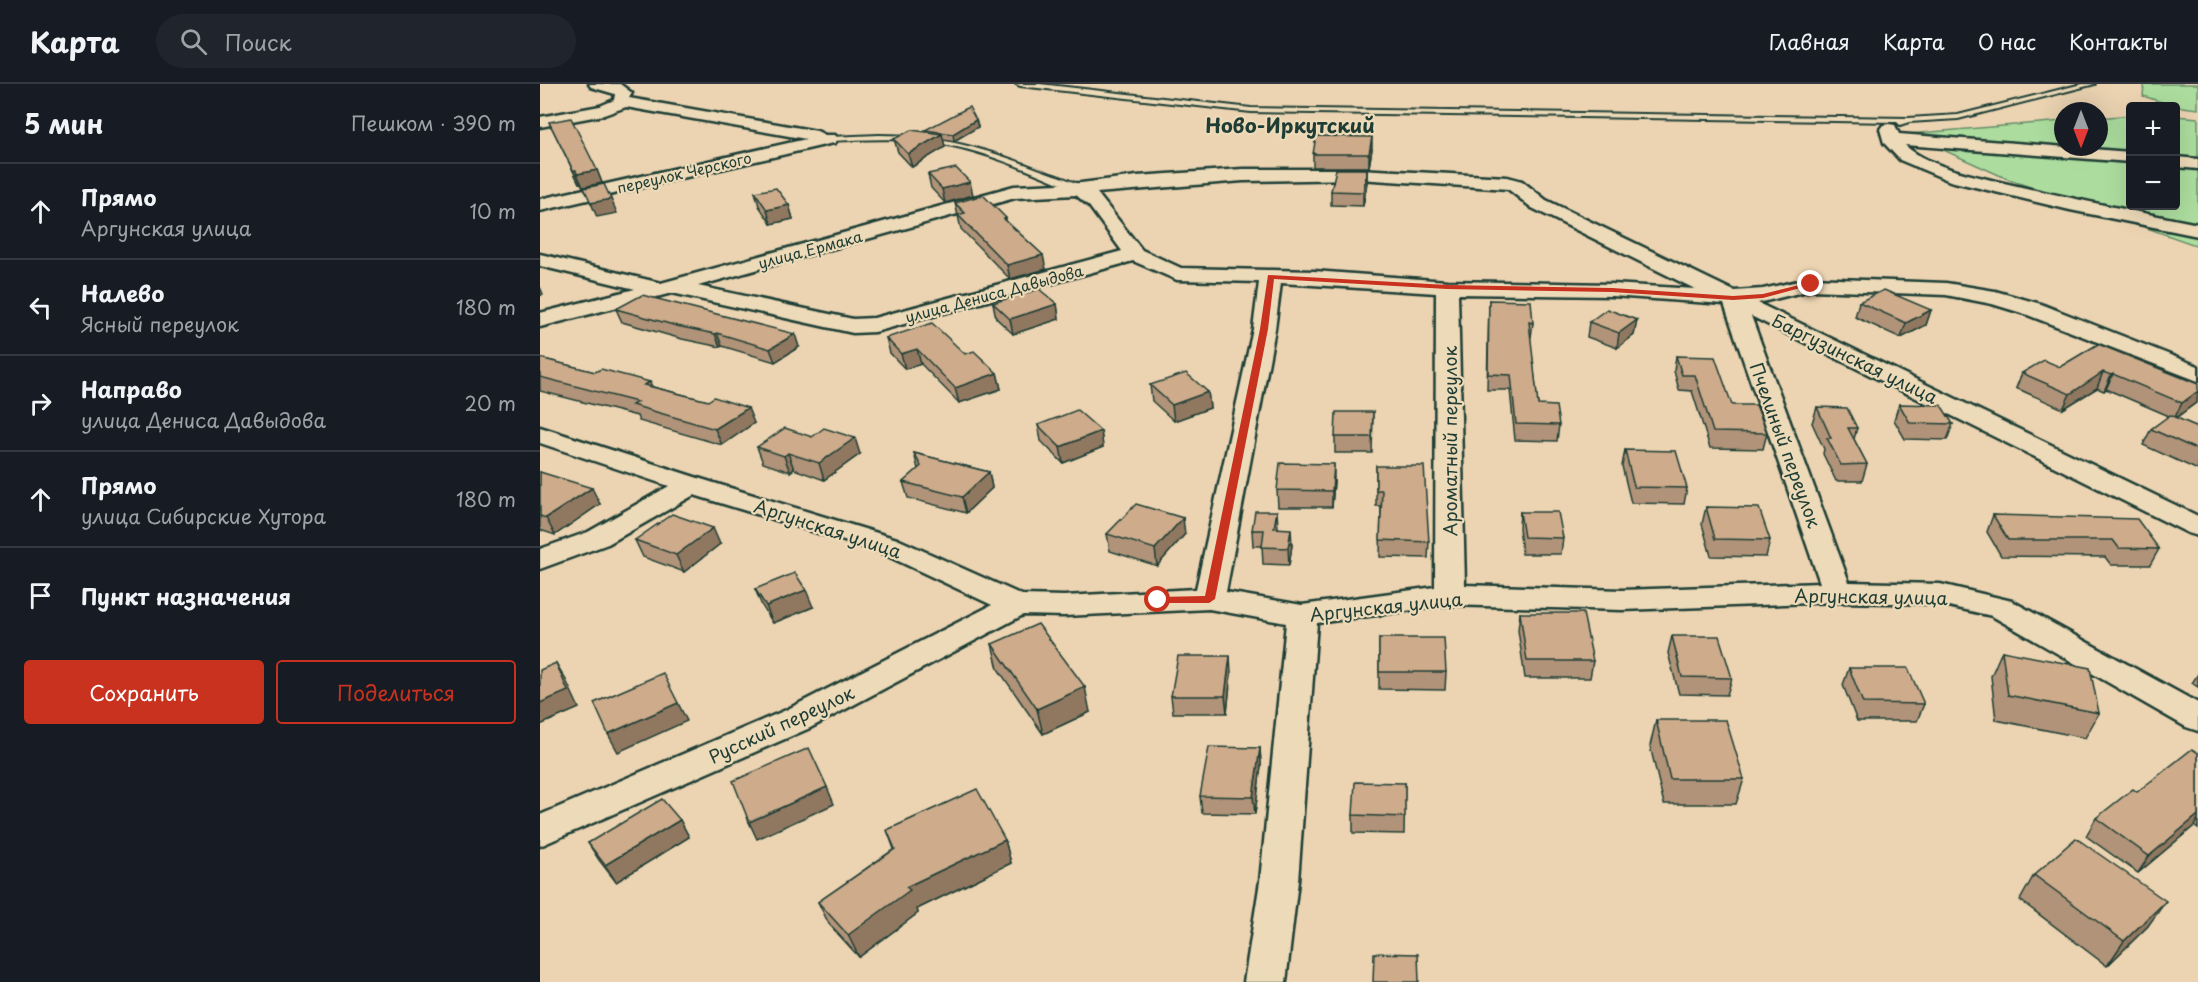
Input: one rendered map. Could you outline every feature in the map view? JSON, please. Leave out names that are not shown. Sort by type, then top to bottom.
[{"type":"street","points":[[597,84],[617,88],[624,93],[621,98],[624,102]]},
{"type":"street","points":[[540,122],[604,110],[624,102],[829,139]]},
{"type":"street","points":[[1891,134],[2126,157]]},
{"type":"street","points":[[1891,134],[1906,156],[1957,177],[2070,204],[2198,230]]},
{"type":"street","name":"переулок Черского","points":[[540,205],[829,139]]},
{"type":"street","points":[[2180,162],[2198,164]]},
{"type":"street","name":"улица Ермака","points":[[540,320],[1014,192],[1081,189],[1137,182],[1244,175],[1359,174],[1515,185]]},
{"type":"street","name":"Баргузинская улица","points":[[1515,185],[1539,204],[2198,527]]},
{"type":"street","points":[[1081,189],[1096,202],[1135,254],[1178,274],[1314,277],[1447,287],[1612,290],[1733,298],[1763,296],[1811,284],[1946,289],[1995,298],[2033,309],[2198,374]]},
{"type":"street","name":"улица Дениса Давыдова","points":[[540,260],[854,326],[875,325],[1135,254]]},
{"type":"street","points":[[1209,599],[1264,329],[1271,276]]},
{"type":"street","name":"Ароматный переулок","points":[[1447,287],[1450,595]]},
{"type":"street","name":"Пчелиный переулок","points":[[1733,298],[1838,592]]},
{"type":"street","name":"Аргунская улица","points":[[540,435],[691,485],[887,545],[1017,605],[1064,606],[1209,599],[1302,615],[1450,595],[1622,600],[1838,592],[1940,594],[2001,608],[2198,718]]},
{"type":"street","points":[[540,560],[598,538],[691,485]]},
{"type":"street","name":"Русский переулок","points":[[540,831],[798,719],[1017,605]]},
{"type":"street","points":[[1266,982],[1279,881],[1302,615]]},
{"type":"lane","points":[[1020,84],[1251,110],[1908,120],[1958,117],[2091,84]]},
{"type":"lane","points":[[1891,134],[1908,120]]},
{"type":"lane","points":[[829,139],[862,137],[914,139],[961,146],[1041,172],[1081,189]]},
{"type":"green space","points":[[2198,84],[2198,109],[2180,107],[2180,102],[2162,102],[2143,96],[2144,85]]},
{"type":"green space","points":[[2126,115],[2126,210],[2180,210],[2180,116],[2198,118],[2198,246],[2010,180],[1908,134],[2054,122],[2054,156],[2108,156],[2108,117]]},
{"type":"building","points":[[969,107],[976,120],[953,134],[925,130]]},
{"type":"building","points":[[571,118],[597,170],[577,174],[576,170],[573,170],[549,122]]},
{"type":"building","points":[[911,130],[942,134],[908,154],[894,139]]},
{"type":"building","points":[[1316,136],[1372,137],[1369,154],[1313,154]]},
{"type":"building","points":[[956,168],[970,182],[942,189],[928,174]]},
{"type":"building","points":[[1336,169],[1367,169],[1363,192],[1331,191]]},
{"type":"building","points":[[604,184],[611,199],[591,203],[584,188]]},
{"type":"building","points":[[776,188],[789,205],[767,210],[755,192]]},
{"type":"building","points":[[983,195],[1006,218],[1004,219],[1043,255],[1007,265],[958,215],[965,213],[955,203]]},
{"type":"building","points":[[1039,289],[1057,304],[1010,319],[993,303]]},
{"type":"building","points":[[1884,290],[1931,310],[1906,323],[1859,302]]},
{"type":"building","points":[[642,295],[795,334],[770,349],[717,333],[677,326],[616,309]]},
{"type":"building","points":[[1489,300],[1531,301],[1533,323],[1529,322],[1538,405],[1556,406],[1559,425],[1516,424],[1511,375],[1488,374]]},
{"type":"building","points":[[1607,309],[1637,320],[1619,333],[1589,322]]},
{"type":"building","points":[[932,323],[965,354],[974,351],[997,373],[955,388],[917,349],[901,354],[886,338]]},
{"type":"building","points":[[2098,344],[2198,384],[2198,391],[2182,403],[2103,372],[2070,394],[2022,373],[2044,360],[2060,367]]},
{"type":"building","points":[[1676,356],[1715,357],[1732,405],[1756,405],[1767,433],[1713,432],[1695,375],[1682,375]]},
{"type":"building","points":[[540,358],[595,372],[601,369],[650,382],[644,385],[708,401],[714,397],[748,408],[715,429],[632,405],[637,402],[540,377]]},
{"type":"building","points":[[1186,373],[1208,392],[1172,405],[1150,385]]},
{"type":"building","points":[[1899,404],[1941,405],[1953,424],[1910,423]]},
{"type":"building","points":[[1817,407],[1847,408],[1857,428],[1848,428],[1867,464],[1841,465],[1827,438],[1831,438]]},
{"type":"building","points":[[1077,410],[1101,431],[1060,447],[1038,425]]},
{"type":"building","points":[[1336,412],[1373,412],[1372,437],[1335,437]]},
{"type":"building","points":[[2170,415],[2198,427],[2198,450],[2151,429]]},
{"type":"building","points":[[785,428],[812,437],[824,428],[855,438],[819,463],[788,453],[784,456],[757,447]]},
{"type":"building","points":[[1625,450],[1676,451],[1687,488],[1634,487]]},
{"type":"building","points":[[914,453],[989,472],[962,497],[903,482],[921,466]]},
{"type":"building","points":[[1280,463],[1334,464],[1332,491],[1277,490]]},
{"type":"building","points":[[1376,466],[1424,466],[1429,542],[1380,540],[1382,490],[1376,490]]},
{"type":"building","points":[[540,472],[592,488],[546,518],[540,516]]},
{"type":"building","points":[[1136,504],[1183,518],[1155,549],[1107,534]]},
{"type":"building","points":[[1706,507],[1759,508],[1770,540],[1715,539]]},
{"type":"building","points":[[1255,511],[1277,511],[1274,528],[1291,529],[1288,548],[1262,547],[1264,530],[1252,530]]},
{"type":"building","points":[[1520,512],[1558,512],[1563,538],[1524,537]]},
{"type":"building","points":[[672,514],[713,528],[676,555],[635,540]]},
{"type":"building","points":[[1993,515],[2137,519],[2159,549],[2119,548],[2113,540],[2008,540]]},
{"type":"building","points":[[795,573],[806,590],[766,606],[755,589]]},
{"type":"building","points":[[1520,613],[1583,613],[1593,661],[1527,661]]},
{"type":"building","points":[[1038,624],[1085,687],[1037,709],[992,644]]},
{"type":"building","points":[[1672,636],[1719,636],[1732,678],[1682,677]]},
{"type":"building","points":[[1379,638],[1444,638],[1446,672],[1379,672]]},
{"type":"building","points":[[2002,651],[2090,668],[2099,713],[2008,695]]},
{"type":"building","points":[[1178,656],[1230,656],[1225,696],[1171,696]]},
{"type":"building","points":[[556,663],[568,691],[540,703],[540,670]]},
{"type":"building","points":[[1849,668],[1908,668],[1924,704],[1863,703]]},
{"type":"building","points":[[663,673],[678,703],[608,734],[594,703]]},
{"type":"building","points":[[1656,720],[1726,720],[1744,779],[1670,779]]},
{"type":"building","points":[[1209,747],[1260,748],[1253,797],[1200,796]]},
{"type":"building","points":[[809,748],[827,787],[749,822],[733,781]]},
{"type":"building","points":[[2192,749],[2198,753],[2198,815],[2149,856],[2096,818],[2133,789],[2137,792]]},
{"type":"building","points":[[1355,782],[1405,783],[1405,817],[1353,815]]},
{"type":"building","points":[[977,789],[1005,840],[906,887],[910,890],[848,935],[818,902],[895,849],[887,830]]},
{"type":"building","points":[[662,799],[680,820],[605,865],[588,843]]},
{"type":"building","points":[[2076,838],[2166,901],[2124,941],[2034,875]]},
{"type":"building","points":[[1374,953],[1418,954],[1419,982],[1373,982]]},
{"type":"district","name":"Ново-Иркутский","points":[[1290,125]]},
{"type":"route","points":[[1158,600],[1209,599],[1264,329],[1271,276],[1447,287],[1612,290],[1733,298],[1763,296],[1811,284]]}]
